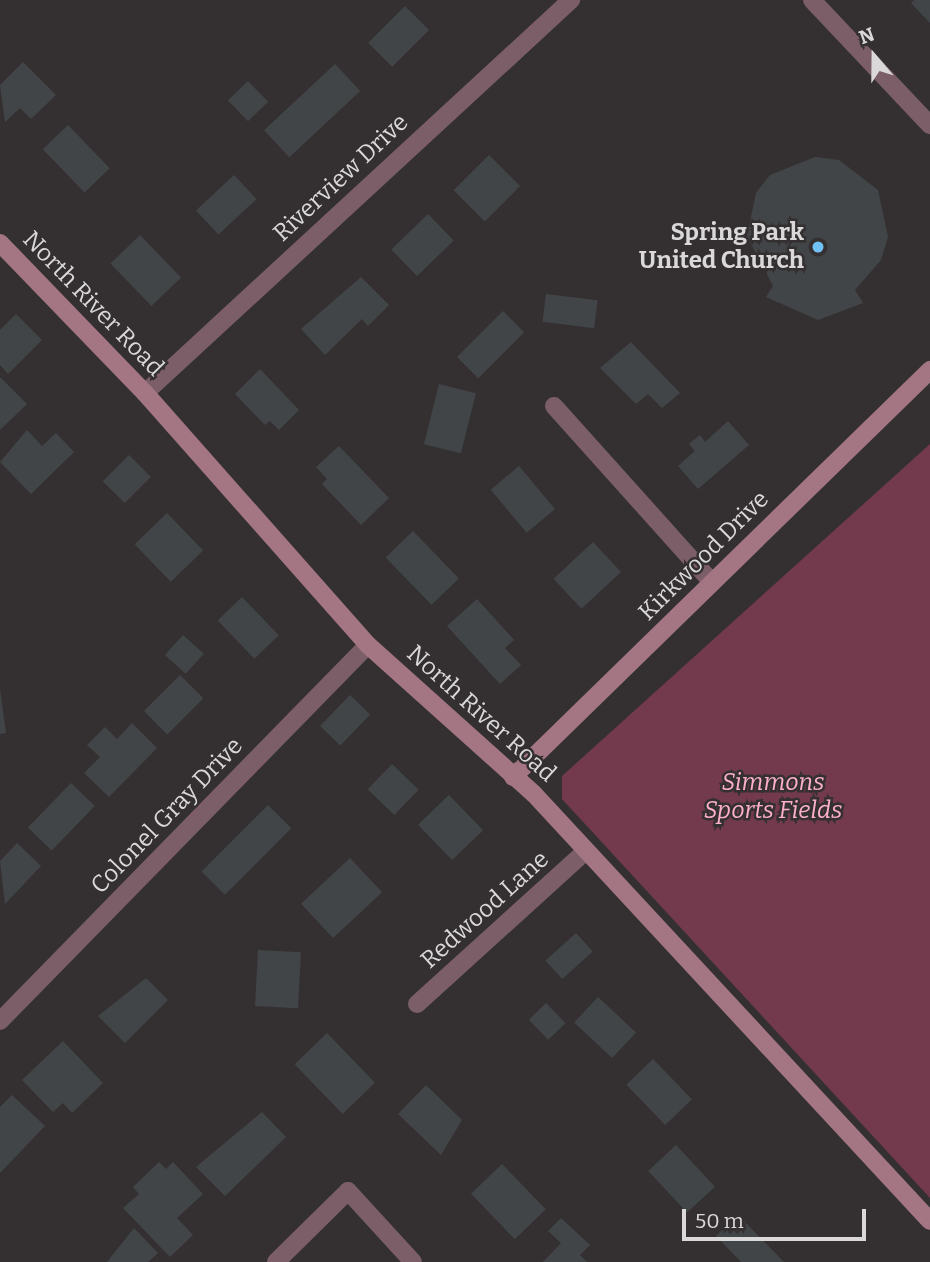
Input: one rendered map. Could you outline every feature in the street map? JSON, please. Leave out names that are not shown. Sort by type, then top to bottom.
[{"type":"main road","name":"North River Road","points":[[0,243],[145,393],[368,645],[513,777],[586,851],[930,1222]]},
{"type":"main road","name":"Kirkwood Drive","points":[[513,777],[930,370]]},
{"type":"street","name":"Riverview Drive","points":[[145,393],[571,0]]},
{"type":"street","points":[[812,0],[930,125]]},
{"type":"street","points":[[554,406],[712,583]]},
{"type":"street","name":"Colonel Gray Drive","points":[[0,1021],[368,645]]},
{"type":"street","name":"Redwood Lane","points":[[417,1004],[586,851]]},
{"type":"street","points":[[276,1262],[348,1191],[414,1262]]},
{"type":"green space","name":"Simmons Sports Fields","points":[[930,444],[930,1198],[562,799],[562,776]]},
{"type":"building","points":[[914,0],[930,0],[930,23],[911,3]]},
{"type":"building","points":[[405,6],[429,30],[392,67],[368,43]]},
{"type":"building","points":[[23,62],[56,95],[31,119],[20,108],[5,122],[0,85]]},
{"type":"building","points":[[335,64],[360,91],[289,157],[264,130]]},
{"type":"building","points":[[248,81],[268,102],[248,121],[228,100]]},
{"type":"building","points":[[68,125],[110,168],[85,192],[43,149]]},
{"type":"building","points":[[489,155],[520,186],[485,221],[454,190]]},
{"type":"building","name":"Spring Park United Church","points":[[815,157],[839,160],[878,190],[888,237],[881,260],[855,290],[863,303],[818,320],[766,297],[773,286],[747,236],[756,193],[770,175]]},
{"type":"building","points":[[234,175],[257,199],[218,235],[196,210]]},
{"type":"building","points":[[428,214],[454,241],[417,276],[391,249]]},
{"type":"building","points":[[140,235],[181,277],[151,306],[111,263]]},
{"type":"building","points":[[361,277],[389,305],[368,326],[362,319],[325,355],[301,329]]},
{"type":"building","points":[[546,294],[598,300],[594,328],[543,322]]},
{"type":"building","points":[[503,311],[524,332],[478,378],[457,357]]},
{"type":"building","points":[[16,314],[42,340],[8,374],[0,365],[0,330]]},
{"type":"building","points":[[631,342],[680,393],[662,408],[648,394],[636,404],[600,368]]},
{"type":"building","points":[[260,369],[299,410],[279,430],[270,421],[265,425],[235,394]]},
{"type":"building","points":[[0,377],[27,404],[0,430]]},
{"type":"building","points":[[439,384],[476,393],[461,453],[424,444]]},
{"type":"building","points":[[728,421],[749,445],[698,489],[678,466],[695,451],[689,444],[700,435],[705,442]]},
{"type":"building","points":[[27,430],[42,446],[56,433],[74,452],[31,494],[0,462]]},
{"type":"building","points":[[339,446],[389,498],[361,525],[322,484],[327,479],[316,467]]},
{"type":"building","points":[[129,455],[151,477],[125,503],[103,481]]},
{"type":"building","points":[[519,466],[555,509],[527,533],[491,490]]},
{"type":"building","points":[[167,513],[203,550],[171,582],[135,544]]},
{"type":"building","points":[[413,531],[459,578],[432,605],[386,557]]},
{"type":"building","points":[[593,542],[621,572],[581,609],[554,579]]},
{"type":"building","points":[[242,597],[279,635],[254,659],[218,621]]},
{"type":"building","points":[[477,599],[514,640],[505,648],[521,665],[500,684],[447,626]]},
{"type":"building","points":[[183,635],[204,654],[186,674],[165,655]]},
{"type":"building","points":[[180,675],[203,698],[167,734],[144,711]]},
{"type":"building","points":[[0,689],[6,733],[0,734]]},
{"type":"building","points":[[350,695],[370,714],[340,745],[320,726]]},
{"type":"building","points":[[132,723],[157,748],[109,797],[84,773],[100,757],[87,745],[105,727],[117,739]]},
{"type":"building","points":[[392,764],[419,790],[394,815],[368,789]]},
{"type":"building","points":[[71,783],[95,806],[52,851],[28,828]]},
{"type":"building","points":[[449,795],[483,830],[452,860],[418,825]]},
{"type":"building","points":[[268,805],[291,828],[225,895],[202,871]]},
{"type":"building","points":[[17,843],[41,866],[5,904],[0,861]]},
{"type":"building","points":[[350,858],[382,892],[333,938],[301,904]]},
{"type":"building","points":[[576,933],[593,952],[562,979],[546,960]]},
{"type":"building","points":[[258,950],[301,952],[298,1008],[255,1006]]},
{"type":"building","points":[[146,978],[168,1000],[125,1043],[98,1016]]},
{"type":"building","points":[[598,997],[636,1032],[612,1058],[574,1023]]},
{"type":"building","points":[[546,1003],[565,1023],[548,1040],[529,1020]]},
{"type":"building","points":[[327,1033],[375,1083],[343,1114],[295,1064]]},
{"type":"building","points":[[63,1041],[103,1083],[72,1113],[63,1103],[53,1112],[22,1080]]},
{"type":"building","points":[[653,1059],[692,1099],[665,1125],[626,1085]]},
{"type":"building","points":[[426,1085],[462,1120],[441,1155],[398,1114]]},
{"type":"building","points":[[12,1095],[45,1126],[0,1173],[0,1107]]},
{"type":"building","points":[[262,1112],[286,1137],[225,1196],[196,1167]]},
{"type":"building","points":[[676,1145],[715,1187],[687,1213],[648,1171]]},
{"type":"building","points":[[159,1162],[166,1169],[173,1162],[203,1194],[177,1218],[193,1235],[170,1257],[123,1208],[139,1194],[133,1187]]},
{"type":"building","points":[[502,1164],[546,1209],[515,1239],[471,1194]]},
{"type":"building","points":[[738,1215],[784,1262],[741,1262],[716,1236]]},
{"type":"building","points":[[561,1218],[590,1245],[580,1255],[587,1262],[543,1262],[561,1243],[548,1231]]},
{"type":"building","points":[[134,1228],[158,1253],[148,1262],[107,1262]]},
{"type":"place","name":"Spring Park United Church","points":[[818,247]]}]
